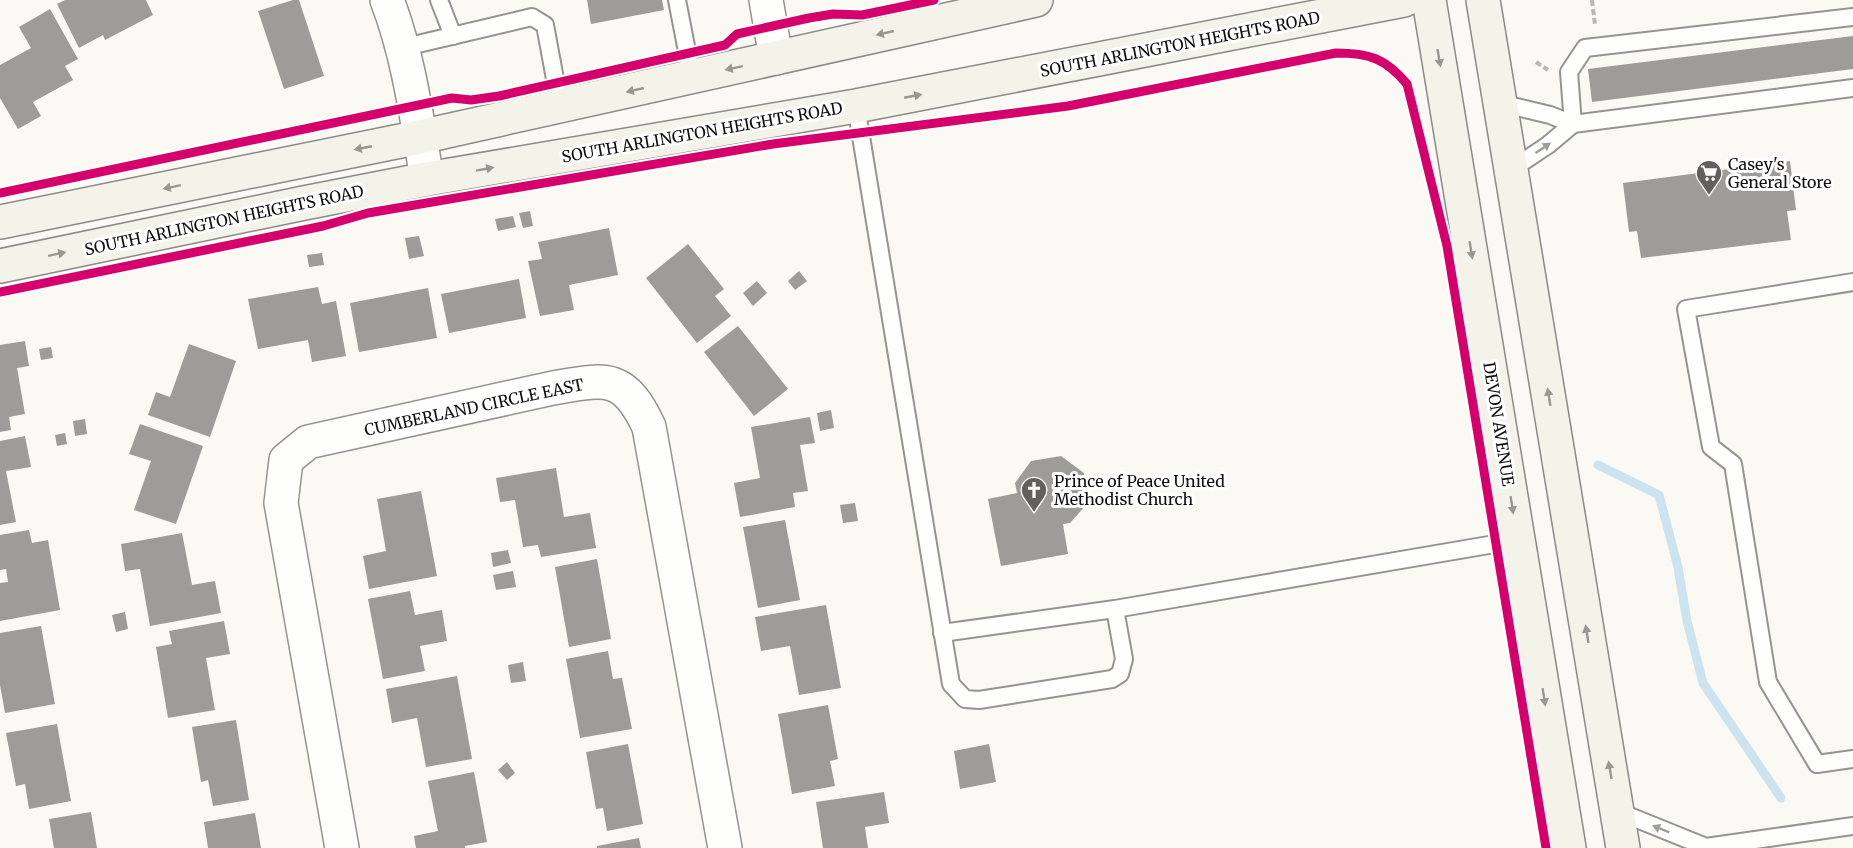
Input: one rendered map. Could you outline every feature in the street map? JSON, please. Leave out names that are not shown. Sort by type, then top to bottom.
[{"type":"main road","points":[[0,222],[420,137],[1036,0]]},
{"type":"main road","name":"SOUTH ARLINGTON HEIGHTS ROAD","points":[[0,266],[428,179],[856,106],[1404,0]]},
{"type":"main road","name":"DEVON AVENUE","points":[[1429,0],[1569,848]]},
{"type":"main road","points":[[1483,0],[1623,848]]},
{"type":"street","points":[[387,0],[401,48],[428,179]]},
{"type":"street","points":[[766,0],[776,58]]},
{"type":"street","name":"CUMBERLAND CIRCLE EAST","points":[[342,848],[281,503],[286,460],[308,442],[553,388],[609,382],[625,390],[639,404],[649,427],[724,848]]},
{"type":"lane","points":[[440,0],[453,36]]},
{"type":"lane","points":[[677,0],[692,77]]},
{"type":"lane","points":[[401,48],[532,17],[544,25],[560,106]]},
{"type":"lane","points":[[1573,124],[1569,72],[1585,48],[1853,17]]},
{"type":"lane","points":[[1500,104],[1550,115],[1573,124],[1853,88]]},
{"type":"lane","points":[[856,106],[951,684],[965,699],[979,700],[1112,679],[1120,674],[1125,659],[1115,609]]},
{"type":"lane","points":[[1512,169],[1548,145],[1573,124]]},
{"type":"lane","points":[[1853,282],[1686,309],[1711,447],[1733,464],[1768,682],[1817,764],[1853,759]]},
{"type":"lane","points":[[942,633],[1115,609],[1518,540]]},
{"type":"lane","points":[[1617,811],[1706,848],[1853,826]]},
{"type":"path","points":[[1592,0],[1595,26]]},
{"type":"building","points":[[65,0],[146,0],[153,15],[105,40],[103,35],[79,48],[57,4]]},
{"type":"building","points":[[299,0],[324,76],[284,89],[258,11]]},
{"type":"building","points":[[587,0],[662,0],[664,10],[591,24]]},
{"type":"building","points":[[50,9],[78,59],[65,66],[73,80],[33,102],[41,116],[18,129],[0,98],[0,65],[31,48],[19,27]]},
{"type":"building","points":[[1853,36],[1853,69],[1592,102],[1588,69]]},
{"type":"building","name":"Casey's General Store","points":[[1790,161],[1796,210],[1787,211],[1791,240],[1641,258],[1637,231],[1629,232],[1623,183]]},
{"type":"building","points":[[530,211],[533,226],[523,228],[519,213]]},
{"type":"building","points":[[513,216],[516,227],[498,231],[495,219]]},
{"type":"building","points":[[609,228],[618,275],[569,285],[574,310],[540,316],[528,261],[542,259],[538,242]]},
{"type":"building","points":[[419,236],[424,256],[409,259],[405,238]]},
{"type":"building","points":[[688,244],[724,289],[715,296],[731,316],[697,343],[646,278]]},
{"type":"building","points":[[322,253],[324,265],[309,267],[307,255]]},
{"type":"building","points":[[799,271],[807,281],[795,290],[788,281]]},
{"type":"building","points":[[519,279],[526,318],[449,333],[441,294]]},
{"type":"building","points":[[757,281],[767,293],[753,306],[743,293]]},
{"type":"building","points":[[318,287],[322,304],[336,301],[346,356],[312,362],[308,340],[258,349],[248,299]]},
{"type":"building","points":[[428,288],[437,338],[359,352],[350,303]]},
{"type":"building","points":[[738,326],[788,389],[754,416],[704,352]]},
{"type":"building","points":[[25,341],[29,366],[17,368],[25,414],[9,417],[11,430],[0,432],[0,345]]},
{"type":"building","points":[[189,344],[236,361],[210,437],[148,415],[156,392],[170,397]]},
{"type":"building","points":[[51,347],[53,358],[41,360],[39,349]]},
{"type":"building","points":[[831,410],[834,428],[820,431],[817,413]]},
{"type":"building","points":[[810,417],[815,443],[800,445],[808,491],[793,493],[795,507],[740,517],[734,483],[760,478],[751,427]]},
{"type":"building","points":[[85,419],[87,434],[75,436],[73,421]]},
{"type":"building","points":[[140,424],[203,446],[176,524],[134,510],[151,461],[129,454]]},
{"type":"building","points":[[65,433],[67,444],[57,446],[55,435]]},
{"type":"building","points":[[25,436],[31,467],[6,471],[16,522],[0,525],[0,441]]},
{"type":"building","name":"Prince of Peace United Methodist Church","points":[[1061,456],[1084,473],[1087,504],[1070,523],[1063,524],[1068,554],[1001,566],[988,499],[1017,493],[1015,483],[1031,461]]},
{"type":"building","points":[[556,468],[564,517],[590,513],[596,548],[541,557],[538,545],[523,547],[515,500],[500,502],[496,478]]},
{"type":"building","points":[[421,491],[437,576],[369,589],[363,556],[386,551],[377,499]]},
{"type":"building","points":[[855,503],[858,521],[843,523],[840,505]]},
{"type":"building","points":[[785,520],[800,600],[758,608],[743,527]]},
{"type":"building","points":[[29,530],[32,543],[48,540],[60,610],[0,621],[0,583],[8,582],[6,569],[0,570],[0,535]]},
{"type":"building","points":[[182,533],[192,585],[215,581],[221,613],[150,626],[140,569],[125,571],[121,544]]},
{"type":"building","points":[[508,550],[511,563],[493,567],[491,553]]},
{"type":"building","points":[[597,559],[611,639],[569,647],[555,567]]},
{"type":"building","points":[[513,571],[516,587],[496,590],[493,575]]},
{"type":"building","points":[[410,591],[415,615],[442,610],[447,641],[420,646],[425,671],[383,679],[368,599]]},
{"type":"building","points":[[826,605],[841,688],[799,695],[790,646],[761,651],[755,617]]},
{"type":"building","points":[[125,612],[128,629],[116,632],[112,615]]},
{"type":"building","points":[[224,621],[230,654],[206,658],[215,710],[168,718],[156,647],[172,644],[169,631]]},
{"type":"building","points":[[41,626],[55,704],[5,713],[0,685],[0,633]]},
{"type":"building","points":[[608,651],[613,679],[622,678],[632,729],[580,738],[566,659]]},
{"type":"building","points":[[523,662],[526,681],[511,683],[508,665]]},
{"type":"building","points":[[457,676],[472,759],[426,767],[417,718],[392,723],[386,689]]},
{"type":"building","points":[[828,705],[838,759],[830,761],[835,786],[792,794],[778,714]]},
{"type":"building","points":[[236,720],[249,800],[213,806],[208,780],[201,782],[192,727]]},
{"type":"building","points":[[57,724],[71,801],[29,809],[25,784],[16,786],[6,733]]},
{"type":"building","points":[[628,744],[643,824],[607,831],[603,808],[596,809],[586,752]]},
{"type":"building","points":[[989,744],[996,782],[960,789],[954,751]]},
{"type":"building","points":[[507,762],[515,773],[507,780],[498,770]]},
{"type":"building","points":[[474,772],[487,842],[465,846],[465,848],[416,848],[414,836],[438,831],[428,781]]},
{"type":"building","points":[[884,792],[889,823],[865,827],[868,848],[823,848],[816,802]]},
{"type":"building","points":[[91,812],[97,848],[54,848],[49,819]]},
{"type":"building","points":[[255,813],[261,848],[208,848],[204,822]]},
{"type":"building","points":[[639,838],[641,848],[597,848],[597,846]]},
{"type":"waterway","points":[[1598,465],[1659,495],[1678,567],[1687,621],[1703,683],[1781,798]]},
{"type":"cycle path","points":[[0,193],[452,98],[471,100],[499,96],[725,45],[737,34],[809,18],[833,14],[862,15],[934,0]]},
{"type":"cycle path","points":[[0,292],[323,226],[368,213],[773,144],[1068,106],[1336,53],[1358,54],[1376,59],[1391,68],[1407,84],[1447,246],[1546,848]]},
{"type":"place","name":"Casey's General Store","points":[[1709,196]]},
{"type":"place","name":"Prince of Peace United Methodist Church","points":[[1034,513]]}]
